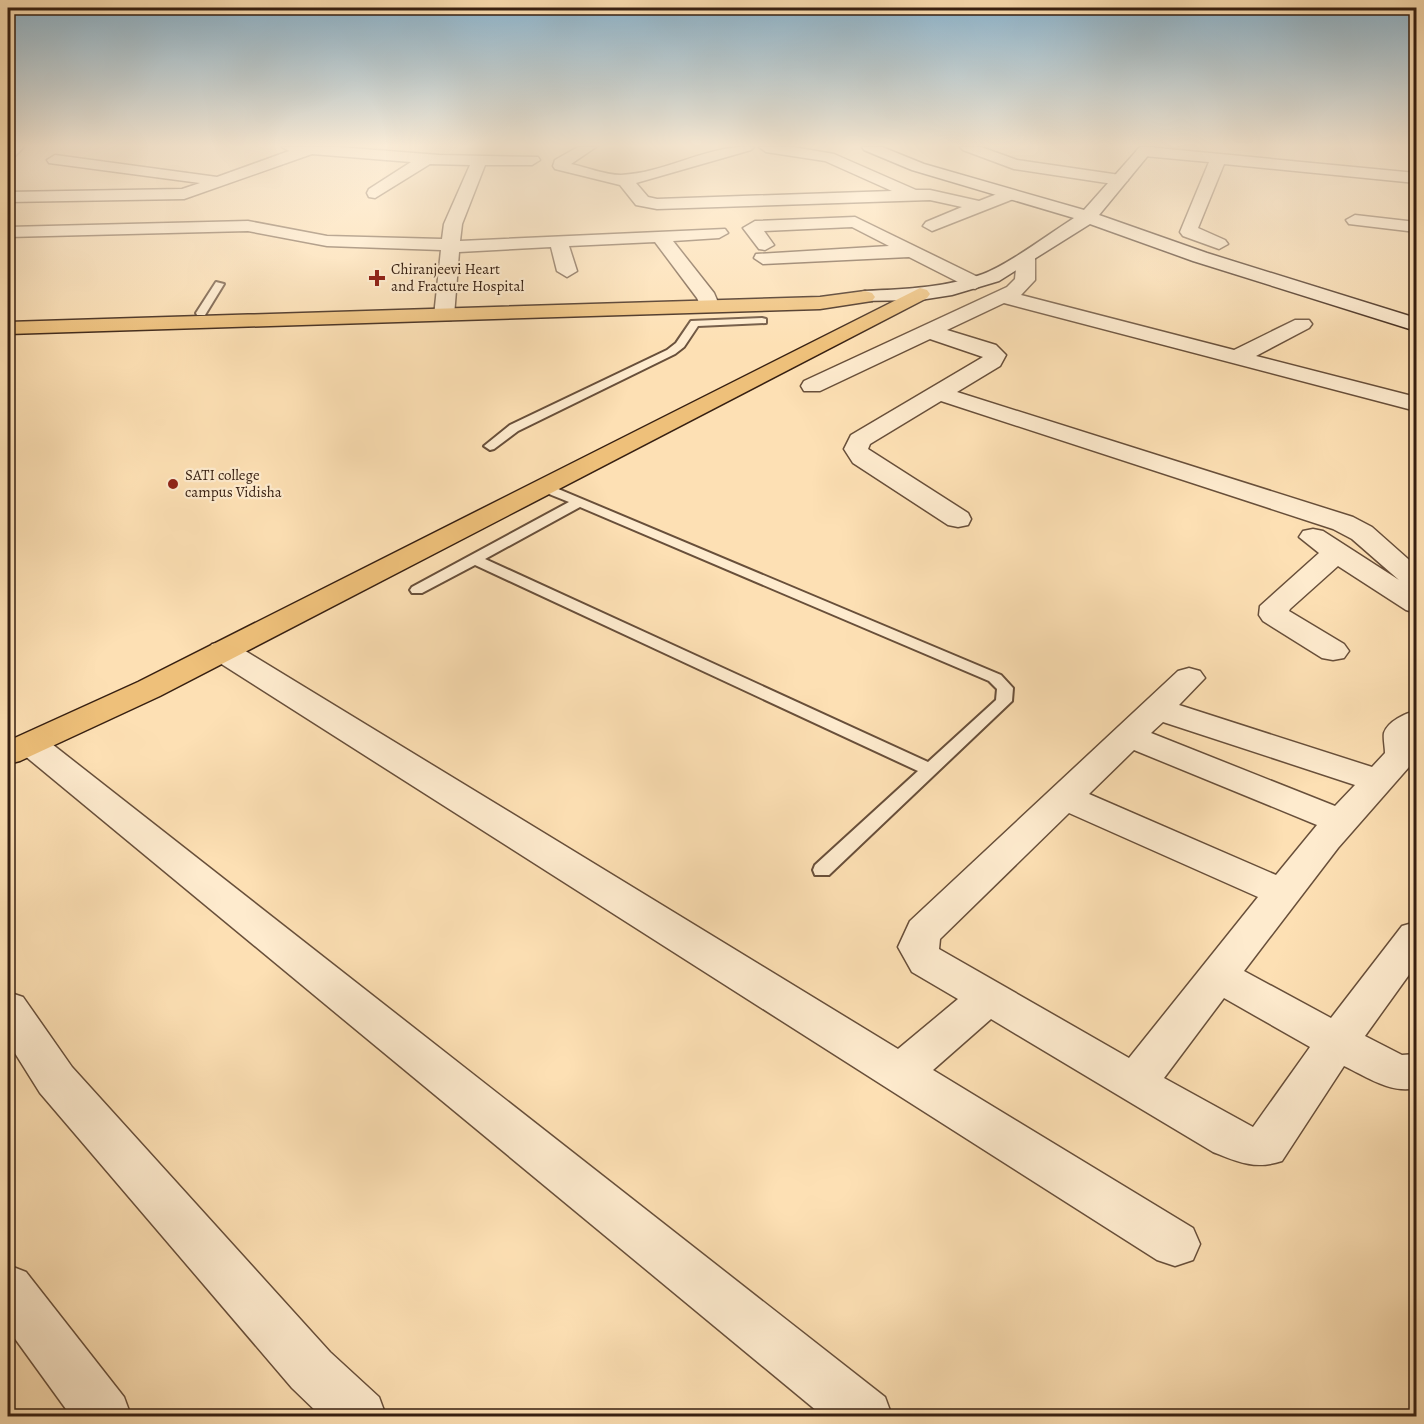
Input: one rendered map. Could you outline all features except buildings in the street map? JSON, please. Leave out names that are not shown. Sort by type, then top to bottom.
[{"type":"main road","points":[[20,749],[223,651],[920,294]]},
{"type":"main road","points":[[711,308],[865,297]]},
{"type":"main road","points":[[8,320],[201,313],[711,308],[820,303],[865,297]]},
{"type":"main road","points":[[820,303],[842,318],[846,323],[844,333]]},
{"type":"main road","points":[[8,328],[444,310]]},
{"type":"street","points":[[146,228],[158,213]]},
{"type":"street","points":[[444,310],[453,224],[457,213]]},
{"type":"street","points":[[932,226],[961,213]]},
{"type":"street","points":[[1077,213],[1200,257],[1416,325]]},
{"type":"street","points":[[865,297],[920,294],[975,283],[992,277],[1026,258],[1092,213]]},
{"type":"street","points":[[1195,213],[1189,232],[1219,244]]},
{"type":"street","points":[[1355,220],[1416,227]]},
{"type":"street","points":[[912,251],[764,251],[752,228],[850,221],[860,223],[975,283]]},
{"type":"street","points":[[8,232],[248,226],[327,241],[451,246],[719,233]]},
{"type":"street","points":[[660,236],[711,308]]},
{"type":"street","points":[[558,241],[567,271]]},
{"type":"street","points":[[812,386],[1004,297],[1025,280],[1026,258]]},
{"type":"street","points":[[1004,297],[1416,404]]},
{"type":"street","points":[[1237,357],[1302,324]]},
{"type":"street","points":[[930,332],[988,350],[995,355],[992,361],[860,440],[856,448],[862,459],[958,519]]},
{"type":"street","points":[[938,393],[1342,523],[1362,533],[1385,553],[1412,591]]},
{"type":"street","points":[[1333,651],[1274,615],[1275,606],[1325,544],[1412,591]]},
{"type":"street","points":[[1385,553],[1416,546]]},
{"type":"street","points":[[223,651],[1175,1244]]},
{"type":"street","points":[[1189,678],[924,931],[918,942],[919,953],[926,961],[1136,1081],[1229,1138],[1251,1147],[1265,1147],[1337,1042],[1416,936]]},
{"type":"street","points":[[1157,709],[1380,781]]},
{"type":"street","points":[[1136,1081],[1283,893],[1402,755],[1401,733],[1416,721]]},
{"type":"street","points":[[1129,736],[1342,822]]},
{"type":"street","points":[[20,749],[865,1416]]},
{"type":"street","points":[[1065,797],[1283,893]]},
{"type":"street","points":[[1219,976],[1392,1070],[1405,1073],[1416,1071]]},
{"type":"street","points":[[901,1072],[989,996]]},
{"type":"street","points":[[8,1008],[56,1080],[311,1370],[359,1416]]},
{"type":"street","points":[[8,1288],[104,1416]]},
{"type":"lane","points":[[201,313],[219,284]]},
{"type":"lane","points":[[490,446],[514,428],[529,423],[671,352],[680,345],[695,323],[711,308],[762,321]]},
{"type":"lane","points":[[544,488],[995,678],[1005,688],[1005,701],[822,870]]},
{"type":"lane","points":[[417,590],[580,502]]},
{"type":"lane","points":[[474,559],[930,770]]},
{"type":"place","name":"Chiranjeevi Heart and Fracture Hospital","points":[[377,278]]},
{"type":"place","name":"SATI college campus Vidisha","points":[[173,484]]}]
